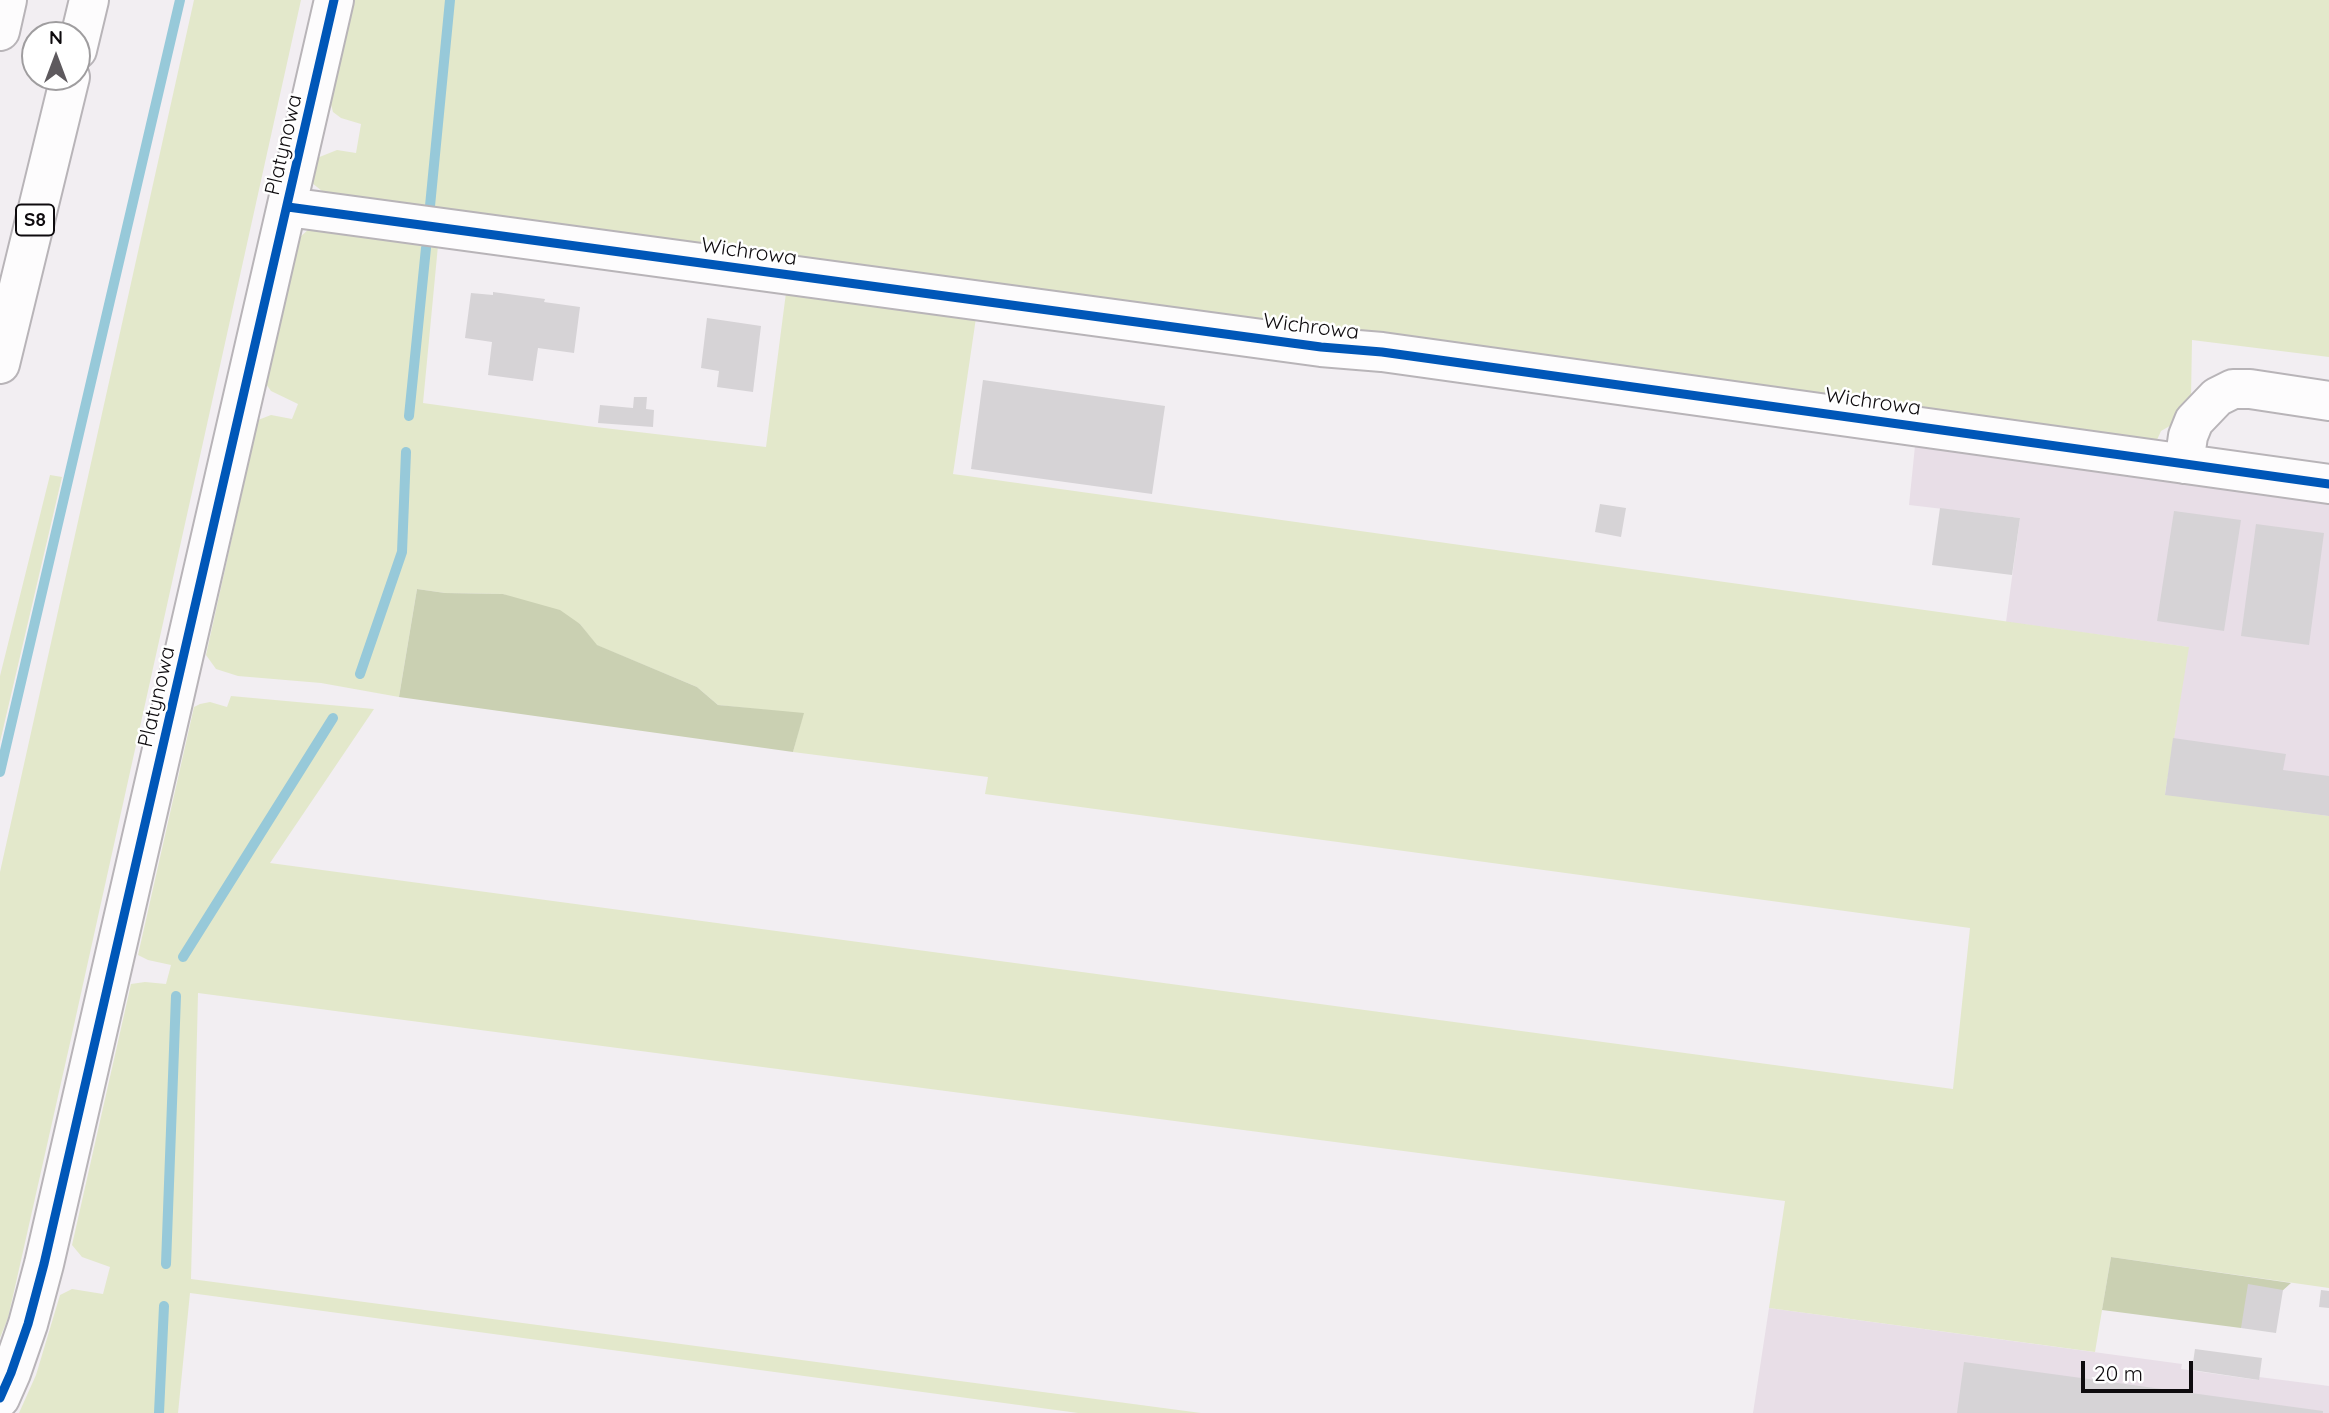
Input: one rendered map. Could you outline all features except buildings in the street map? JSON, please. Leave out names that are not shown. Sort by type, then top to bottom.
[{"type":"main road","points":[[0,31],[7,0]]},
{"type":"main road","points":[[84,21],[89,0]]},
{"type":"main road","name":"Platynowa","points":[[0,1398],[24,1336],[44,1264],[334,0]]},
{"type":"main road","name":"S8","points":[[0,364],[67,91]]},
{"type":"main road","name":"Wichrowa","points":[[288,207],[1307,345],[1396,354],[2329,484]]},
{"type":"main road","points":[[2184,464],[2188,436],[2194,422],[2217,397],[2233,389],[2250,389],[2329,401]]},
{"type":"shaded area","points":[[1916,436],[2329,495],[2329,816],[2165,795],[2188,647],[2006,622],[2020,518],[1909,505]]},
{"type":"shaded area","points":[[1769,1308],[2182,1364],[2181,1369],[2258,1380],[2259,1377],[2329,1386],[2329,1413],[1753,1413]]},
{"type":"green space","points":[[194,0],[301,0],[70,1043],[8,1318],[0,1338],[0,872]]},
{"type":"green space","points":[[353,0],[2329,0],[2329,357],[2192,340],[2191,398],[2182,419],[2161,431],[2152,451],[327,195],[312,183],[317,158],[337,150],[356,153],[361,124],[341,118],[333,112],[330,101]]},
{"type":"green space","points":[[310,228],[439,235],[423,403],[766,447],[787,285],[977,311],[953,474],[2189,647],[2165,794],[2329,816],[2329,1288],[2111,1257],[2095,1352],[1769,1308],[1785,1201],[198,993],[191,1279],[1201,1413],[1078,1413],[190,1293],[178,1413],[19,1413],[36,1375],[60,1295],[72,1289],[103,1294],[110,1267],[82,1257],[72,1245],[131,984],[166,984],[171,965],[138,955],[194,707],[210,702],[227,707],[231,696],[374,709],[270,863],[1953,1089],[1970,928],[985,794],[988,777],[793,752],[803,714],[718,705],[697,687],[596,645],[580,624],[503,594],[445,593],[417,589],[399,697],[321,683],[238,676],[216,669],[206,655],[258,420],[271,415],[292,419],[298,404],[271,391],[266,384],[299,238]]},
{"type":"green space","points":[[50,475],[62,477],[0,742],[0,676]]},
{"type":"green space","points":[[417,589],[445,593],[503,594],[560,610],[580,624],[597,645],[697,687],[718,705],[804,713],[793,752],[399,697]]},
{"type":"green space","points":[[2111,1257],[2291,1283],[2241,1328],[2102,1310]]},
{"type":"waterway","points":[[0,772],[180,0]]},
{"type":"waterway","points":[[430,206],[450,0]]},
{"type":"waterway","points":[[409,416],[426,248]]},
{"type":"waterway","points":[[360,674],[402,552],[406,452]]},
{"type":"waterway","points":[[183,957],[333,718]]},
{"type":"waterway","points":[[166,1264],[176,996]]},
{"type":"waterway","points":[[159,1413],[164,1306]]},
{"type":"cycle path","points":[[0,1398],[28,1324],[44,1264],[334,0]]},
{"type":"cycle path","points":[[288,207],[1321,347],[1382,352],[2329,484]]}]
